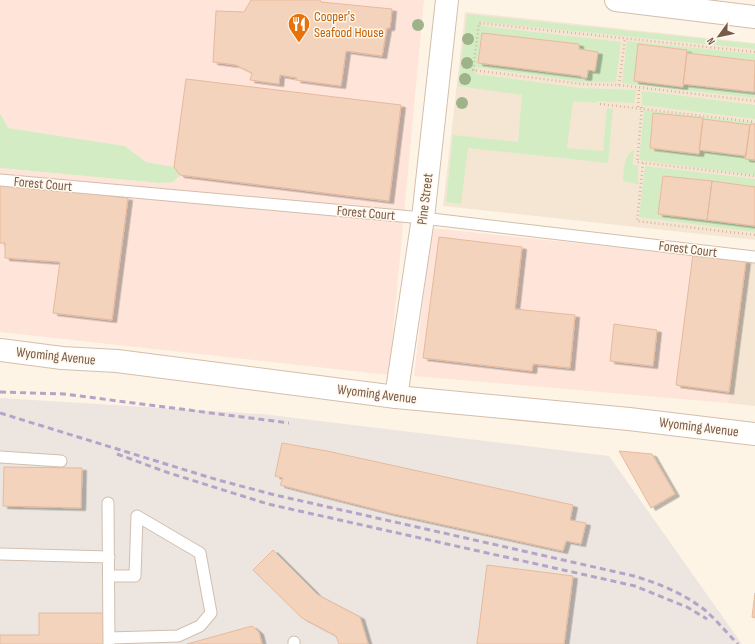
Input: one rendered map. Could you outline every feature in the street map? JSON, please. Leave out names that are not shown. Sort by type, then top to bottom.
[{"type":"main road","name":"Pine Street","points":[[396,397],[423,218],[447,0]]},
{"type":"main road","points":[[616,0],[755,17]]},
{"type":"main road","name":"Wyoming Avenue","points":[[0,350],[62,358],[117,361],[396,397],[629,419],[755,434]]},
{"type":"lane","name":"Forest Court","points":[[0,180],[423,218],[755,257]]},
{"type":"lane","points":[[0,457],[61,461]]},
{"type":"lane","points":[[108,503],[109,641],[178,636],[200,626],[211,613],[200,553],[137,516],[135,576],[109,576]]},
{"type":"lane","points":[[0,554],[109,557]]},
{"type":"path","points":[[755,52],[479,23],[473,70],[582,84],[619,85],[755,101]]},
{"type":"path","points":[[619,85],[625,38]]},
{"type":"path","points":[[638,107],[639,87]]},
{"type":"path","points":[[600,104],[642,107],[755,122]]},
{"type":"path","points":[[642,107],[636,162],[755,176]]},
{"type":"path","points":[[643,163],[637,221],[755,235]]},
{"type":"shaded area","points":[[0,0],[424,0],[389,375],[0,332],[0,168],[160,183],[174,167],[146,162],[125,146],[7,128],[0,113]]},
{"type":"shaded area","points":[[465,12],[755,43],[755,240],[443,206]]},
{"type":"shaded area","points":[[432,228],[746,261],[728,403],[414,376]]},
{"type":"shaded area","points":[[746,261],[755,262],[755,406],[728,403]]},
{"type":"shaded area","points":[[0,398],[262,414],[609,456],[742,644],[0,644]]},
{"type":"green space","points":[[467,14],[755,44],[755,49],[482,22],[482,26],[621,42],[616,82],[583,82],[476,67],[476,74],[580,88],[636,90],[634,103],[597,101],[596,103],[573,101],[567,148],[603,151],[607,108],[613,109],[608,163],[468,148],[461,204],[446,202],[453,135],[518,142],[522,95],[458,86]],"holes":[[[482,33],[579,44],[579,49],[598,52],[595,71],[588,70],[587,78],[478,63]]]},
{"type":"green space","points":[[627,41],[755,54],[755,61],[687,53],[687,50],[638,44],[634,81],[682,87],[683,84],[754,92],[755,98],[622,83]]},
{"type":"green space","points":[[642,91],[755,105],[755,119],[642,105]]},
{"type":"green space","points":[[644,110],[755,123],[750,125],[653,113],[650,148],[698,154],[699,150],[746,156],[746,159],[755,160],[755,175],[639,160]]},
{"type":"green space","points":[[0,113],[8,128],[125,146],[146,162],[174,167],[180,175],[173,182],[160,183],[0,168]]},
{"type":"green space","points":[[634,150],[633,165],[638,165],[638,184],[623,181],[626,159],[630,152]]},
{"type":"green space","points":[[645,166],[755,179],[755,187],[663,176],[658,213],[755,226],[755,232],[639,217]]},
{"type":"building","name":"Cooper's Seafood House","points":[[251,0],[320,0],[321,2],[392,9],[390,28],[387,28],[382,56],[346,51],[341,86],[296,80],[297,78],[280,75],[279,84],[250,80],[252,73],[236,65],[213,62],[216,11],[244,12]]},
{"type":"building","points":[[482,33],[579,44],[579,49],[598,52],[595,71],[588,70],[587,78],[478,63]]},
{"type":"building","points":[[638,44],[687,50],[683,87],[634,81]]},
{"type":"building","points":[[687,53],[755,61],[754,92],[683,84]]},
{"type":"building","points":[[186,79],[401,105],[389,201],[180,175],[174,167]]},
{"type":"building","points":[[653,113],[703,118],[699,154],[650,148]]},
{"type":"building","points":[[703,119],[750,125],[746,156],[699,150]]},
{"type":"building","points":[[750,124],[755,124],[755,160],[745,159]]},
{"type":"building","points":[[663,176],[712,181],[707,220],[658,214]]},
{"type":"building","points":[[712,181],[755,187],[755,226],[707,220]]},
{"type":"building","points":[[0,183],[128,198],[112,320],[53,313],[60,262],[5,258],[5,243],[0,243]]},
{"type":"building","points":[[439,237],[522,247],[515,309],[575,315],[570,368],[533,364],[532,371],[423,358]]},
{"type":"building","points":[[693,254],[746,261],[729,392],[676,385]]},
{"type":"building","points":[[614,324],[657,330],[653,366],[610,361]]},
{"type":"building","points":[[282,443],[327,451],[573,505],[570,520],[586,523],[581,544],[566,541],[563,551],[390,513],[280,485],[283,478],[275,476]]},
{"type":"building","points":[[619,451],[652,454],[675,494],[651,508]]},
{"type":"building","points":[[4,467],[82,468],[81,508],[3,506]]},
{"type":"building","points":[[273,550],[318,595],[360,617],[368,644],[339,644],[336,636],[302,618],[253,570]]},
{"type":"building","points":[[487,565],[573,576],[564,644],[477,644]]},
{"type":"building","points":[[755,593],[755,618],[752,617]]},
{"type":"building","points":[[39,613],[105,613],[105,644],[0,644],[0,635],[39,635]]},
{"type":"building","points":[[252,626],[259,632],[262,644],[187,644]]},
{"type":"railway","points":[[0,392],[64,394],[289,423]]},
{"type":"railway","points":[[0,413],[218,480],[275,495],[634,576],[653,582],[690,599],[706,611],[738,644]]},
{"type":"railway","points":[[117,454],[169,473],[268,504],[635,586],[687,607],[707,619]]},
{"type":"place","name":"Cooper's Seafood House","points":[[299,44]]}]
